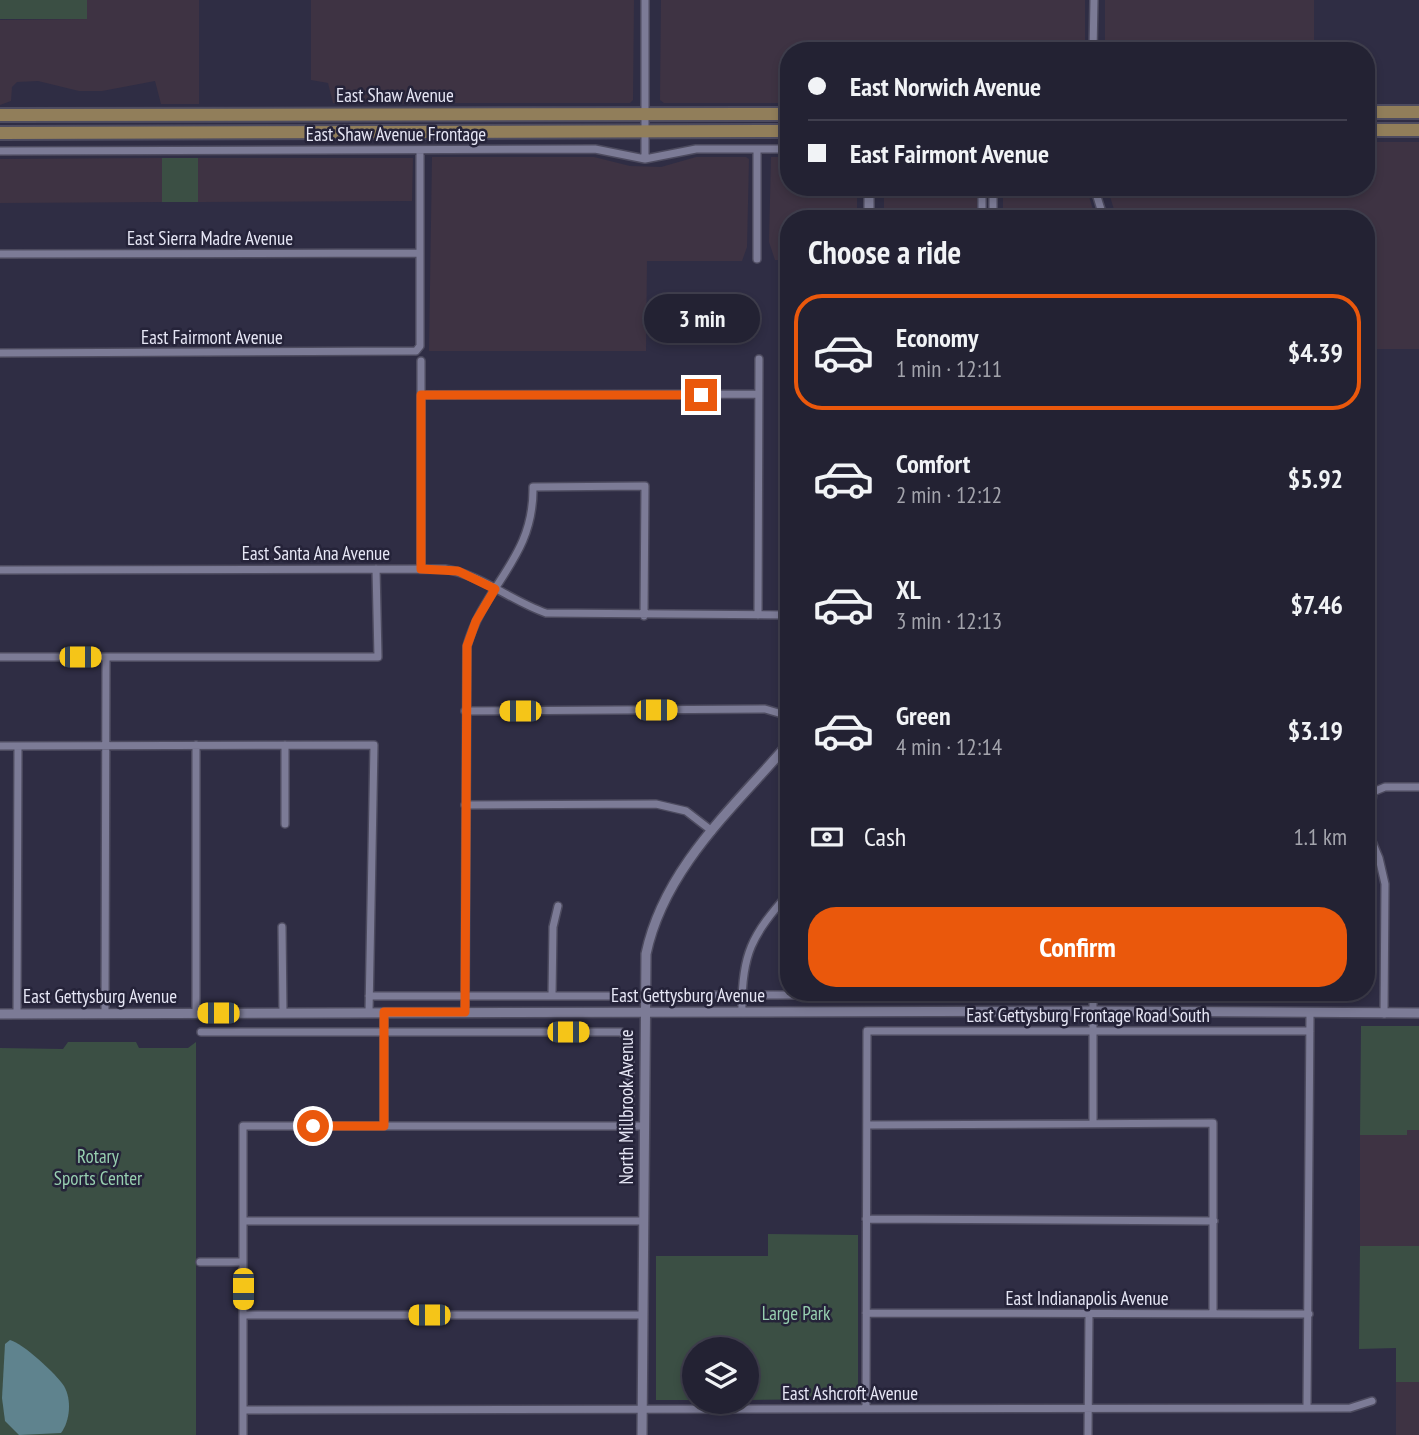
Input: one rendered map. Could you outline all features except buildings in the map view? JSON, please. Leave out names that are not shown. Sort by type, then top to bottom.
[{"type":"main road","points":[[1375,112],[1419,112]]},
{"type":"main road","name":"East Shaw Avenue","points":[[0,116],[780,114]]},
{"type":"main road","points":[[0,132],[28,125],[131,124],[145,115]]},
{"type":"main road","points":[[145,132],[151,123],[215,123],[240,115]]},
{"type":"main road","points":[[1375,130],[1419,130]]},
{"type":"main road","name":"East Shaw Avenue","points":[[0,132],[780,131]]},
{"type":"street","points":[[645,0],[645,159]]},
{"type":"street","points":[[1093,42],[1094,0]]},
{"type":"street","name":"East Shaw Avenue Frontage","points":[[0,150],[595,149],[645,159],[696,149],[780,149]]},
{"type":"street","points":[[757,149],[757,259]]},
{"type":"street","points":[[420,150],[420,253]]},
{"type":"street","name":"East Sierra Madre Avenue","points":[[0,254],[420,253]]},
{"type":"street","name":"East Fairmont Avenue","points":[[0,353],[413,352],[420,346],[420,253]]},
{"type":"street","points":[[758,615],[759,359]]},
{"type":"street","points":[[421,361],[421,569]]},
{"type":"street","points":[[421,395],[757,394]]},
{"type":"street","points":[[465,1012],[467,646],[476,621],[530,526],[533,487],[645,486],[644,616]]},
{"type":"street","points":[[0,657],[378,657],[376,569]]},
{"type":"street","name":"East Santa Ana Avenue","points":[[0,570],[458,571],[526,606],[546,613],[644,616],[780,615]]},
{"type":"street","points":[[105,1014],[106,657]]},
{"type":"street","points":[[465,711],[765,709],[780,713]]},
{"type":"street","points":[[196,1013],[197,745]]},
{"type":"street","points":[[285,745],[285,824]]},
{"type":"street","points":[[0,746],[374,745],[369,1012]]},
{"type":"street","points":[[18,746],[18,1014]]},
{"type":"street","name":"North Millbrook Avenue","points":[[642,1435],[643,1013],[646,954],[655,918],[677,876],[712,831],[780,753]]},
{"type":"street","points":[[1375,791],[1385,787],[1419,787]]},
{"type":"street","points":[[465,805],[656,804],[685,811],[712,831]]},
{"type":"street","points":[[1375,847],[1385,884],[1384,1014]]},
{"type":"street","points":[[742,1012],[743,966],[750,943],[780,903]]},
{"type":"street","points":[[552,995],[553,927],[558,906]]},
{"type":"street","points":[[282,927],[283,1013]]},
{"type":"street","points":[[662,995],[780,995]]},
{"type":"street","name":"East Gettysburg Avenue","points":[[369,996],[619,996]]},
{"type":"street","points":[[1093,1001],[1093,1124]]},
{"type":"street","name":"East Gettysburg Avenue","points":[[0,1014],[1093,1011],[1419,1013]]},
{"type":"street","points":[[384,1012],[384,1126]]},
{"type":"street","points":[[1307,1406],[1310,1013]]},
{"type":"street","name":"East Gettysburg Frontage Road South","points":[[866,1125],[867,1031],[1310,1031]]},
{"type":"street","name":"East Gettysburg Avenue","points":[[201,1032],[621,1032],[628,1036]]},
{"type":"street","name":"North Millbrook Avenue","points":[[628,1036],[630,1126]]},
{"type":"street","points":[[866,1408],[866,1125],[1213,1123],[1213,1313]]},
{"type":"street","points":[[243,1435],[243,1126],[643,1126]]},
{"type":"street","points":[[866,1219],[1214,1221]]},
{"type":"street","points":[[243,1221],[643,1221]]},
{"type":"street","points":[[200,1262],[243,1262]]},
{"type":"street","name":"East Indianapolis Avenue","points":[[866,1313],[1309,1314]]},
{"type":"street","points":[[1088,1435],[1089,1314]]},
{"type":"street","points":[[243,1315],[642,1315]]},
{"type":"street","name":"East Ashcroft Avenue","points":[[243,1410],[1350,1408],[1372,1401]]},
{"type":"shaded area","points":[[87,0],[199,0],[199,104],[161,104],[155,81],[102,91],[79,91],[38,81],[17,82],[12,87],[11,101],[0,105],[0,20],[87,19]]},
{"type":"shaded area","points":[[311,0],[634,0],[633,100],[630,103],[333,103],[328,83],[311,80]]},
{"type":"shaded area","points":[[661,0],[1085,0],[1085,42],[780,42],[780,103],[664,103],[660,100]]},
{"type":"shaded area","points":[[1105,0],[1314,0],[1314,42],[1105,42]]},
{"type":"shaded area","points":[[1375,142],[1419,142],[1419,349],[1375,349],[1375,210],[1114,210],[1110,196],[1375,196]]},
{"type":"shaded area","points":[[432,157],[594,157],[630,166],[661,167],[696,157],[746,157],[749,159],[747,247],[742,261],[647,261],[646,351],[429,351]]},
{"type":"shaded area","points":[[771,157],[780,157],[780,196],[857,196],[857,210],[780,210],[780,260],[775,260],[769,242]]},
{"type":"shaded area","points":[[162,158],[162,202],[0,203],[0,159]]},
{"type":"shaded area","points":[[198,158],[413,158],[412,201],[198,202]]},
{"type":"shaded area","points":[[884,196],[977,196],[977,210],[884,210]]},
{"type":"shaded area","points":[[1003,196],[1089,196],[1093,210],[1003,210]]},
{"type":"shaded area","points":[[1407,1130],[1419,1130],[1419,1246],[1360,1246],[1360,1135],[1406,1135]]},
{"type":"shaded area","points":[[1396,1382],[1419,1382],[1419,1435],[1396,1435]]},
{"type":"green space","points":[[0,0],[87,0],[87,19],[0,19]]},
{"type":"green space","points":[[162,158],[198,158],[198,202],[162,202]]},
{"type":"green space","points":[[1361,1026],[1419,1026],[1419,1130],[1407,1130],[1407,1135],[1360,1135]]},
{"type":"green space","name":"Rotary Sports Center","points":[[68,1042],[136,1042],[139,1048],[188,1048],[196,1042],[196,1435],[0,1435],[0,1048],[63,1049]]},
{"type":"green space","name":"Large Park","points":[[768,1234],[858,1235],[858,1399],[759,1400],[759,1337],[682,1337],[682,1400],[656,1400],[656,1256],[768,1256]]},
{"type":"green space","points":[[1360,1246],[1419,1246],[1419,1382],[1396,1382],[1396,1348],[1359,1349]]},
{"type":"water","points":[[10,1340],[39,1360],[64,1386],[69,1410],[61,1433],[19,1435],[5,1421],[2,1398],[5,1344]]},
{"type":"route","points":[[313,1126],[384,1126],[384,1012],[465,1012],[467,646],[471,631],[495,589],[458,571],[421,569],[421,395],[701,395]]}]
